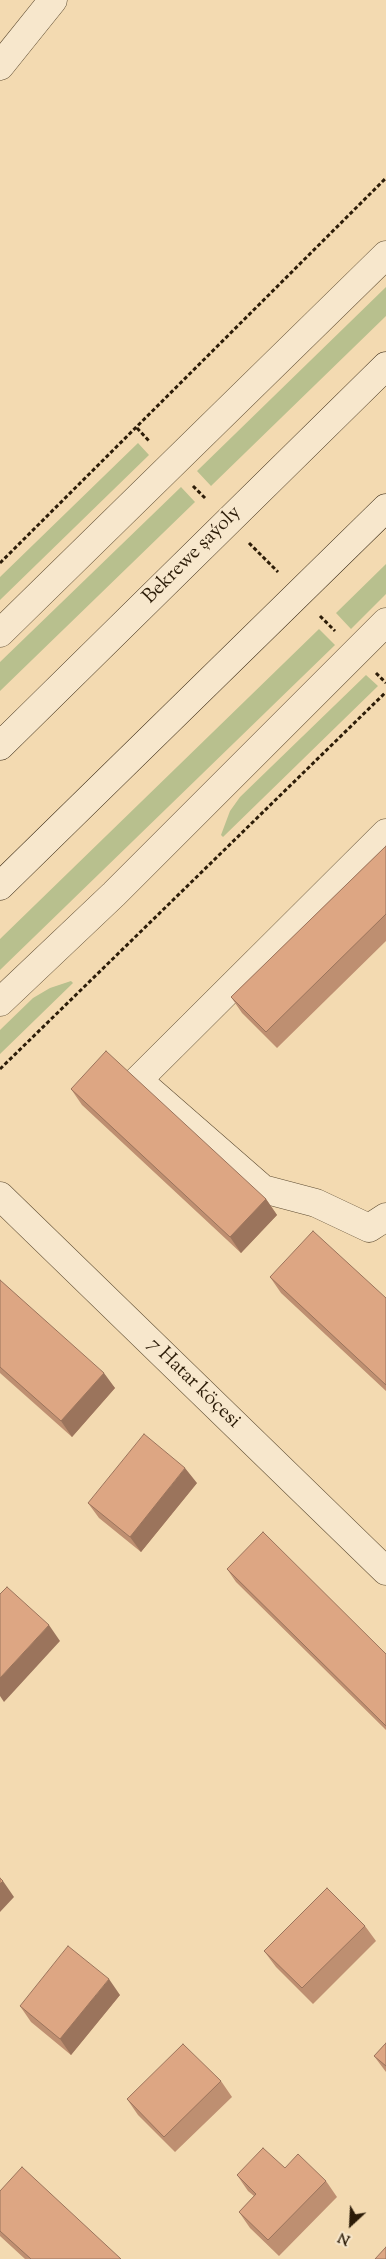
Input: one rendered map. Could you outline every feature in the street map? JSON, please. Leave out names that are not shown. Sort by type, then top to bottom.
[{"type":"street","points":[[0,66],[54,0]]},
{"type":"street","points":[[0,633],[386,255]]},
{"type":"street","name":"Bekrewe şaýoly","points":[[0,746],[386,366]]},
{"type":"street","points":[[0,886],[386,508]]},
{"type":"street","points":[[0,1002],[121,887],[386,622]]},
{"type":"street","points":[[386,833],[138,1080],[263,1189],[316,1204],[369,1228],[386,1217]]},
{"type":"street","name":"7 Hatar köçesi","points":[[0,1196],[386,1572]]},
{"type":"path","points":[[0,563],[386,178]]},
{"type":"path","points":[[137,428],[386,684]]},
{"type":"path","points":[[0,1069],[386,692]]},
{"type":"green space","points":[[386,287],[386,316],[211,486],[197,471]]},
{"type":"green space","points":[[138,443],[149,455],[0,600],[0,577]]},
{"type":"green space","points":[[181,487],[195,502],[0,691],[0,662]]},
{"type":"green space","points":[[386,564],[386,594],[351,629],[336,613]]},
{"type":"green space","points":[[319,629],[335,645],[0,970],[0,939]]},
{"type":"green space","points":[[366,675],[378,686],[223,837],[221,835],[230,811],[240,797]]},
{"type":"green space","points":[[71,981],[73,983],[0,1054],[0,1030],[33,998],[50,988]]},
{"type":"building","points":[[386,846],[386,914],[266,1032],[231,997]]},
{"type":"building","points":[[106,1051],[266,1199],[230,1237],[71,1089]]},
{"type":"building","points":[[313,1231],[386,1298],[386,1385],[270,1277]]},
{"type":"building","points":[[0,1280],[104,1373],[61,1421],[0,1367]]},
{"type":"building","points":[[144,1434],[185,1468],[130,1537],[88,1503]]},
{"type":"building","points":[[263,1532],[386,1654],[386,1726],[227,1569]]},
{"type":"building","points":[[7,1587],[49,1625],[0,1678],[0,1594]]},
{"type":"building","points":[[327,1888],[365,1926],[302,1988],[264,1951]]},
{"type":"building","points":[[68,1946],[109,1979],[60,2039],[20,2006]]},
{"type":"building","points":[[386,2043],[386,2066],[374,2056]]},
{"type":"building","points":[[183,2044],[221,2081],[164,2137],[127,2099]]},
{"type":"building","points":[[263,2148],[285,2168],[298,2154],[326,2181],[268,2240],[239,2212],[256,2194],[237,2175]]},
{"type":"building","points":[[22,2167],[121,2259],[31,2259],[0,2231],[0,2191]]},
{"type":"building","points":[[386,2247],[386,2259],[375,2259]]}]
